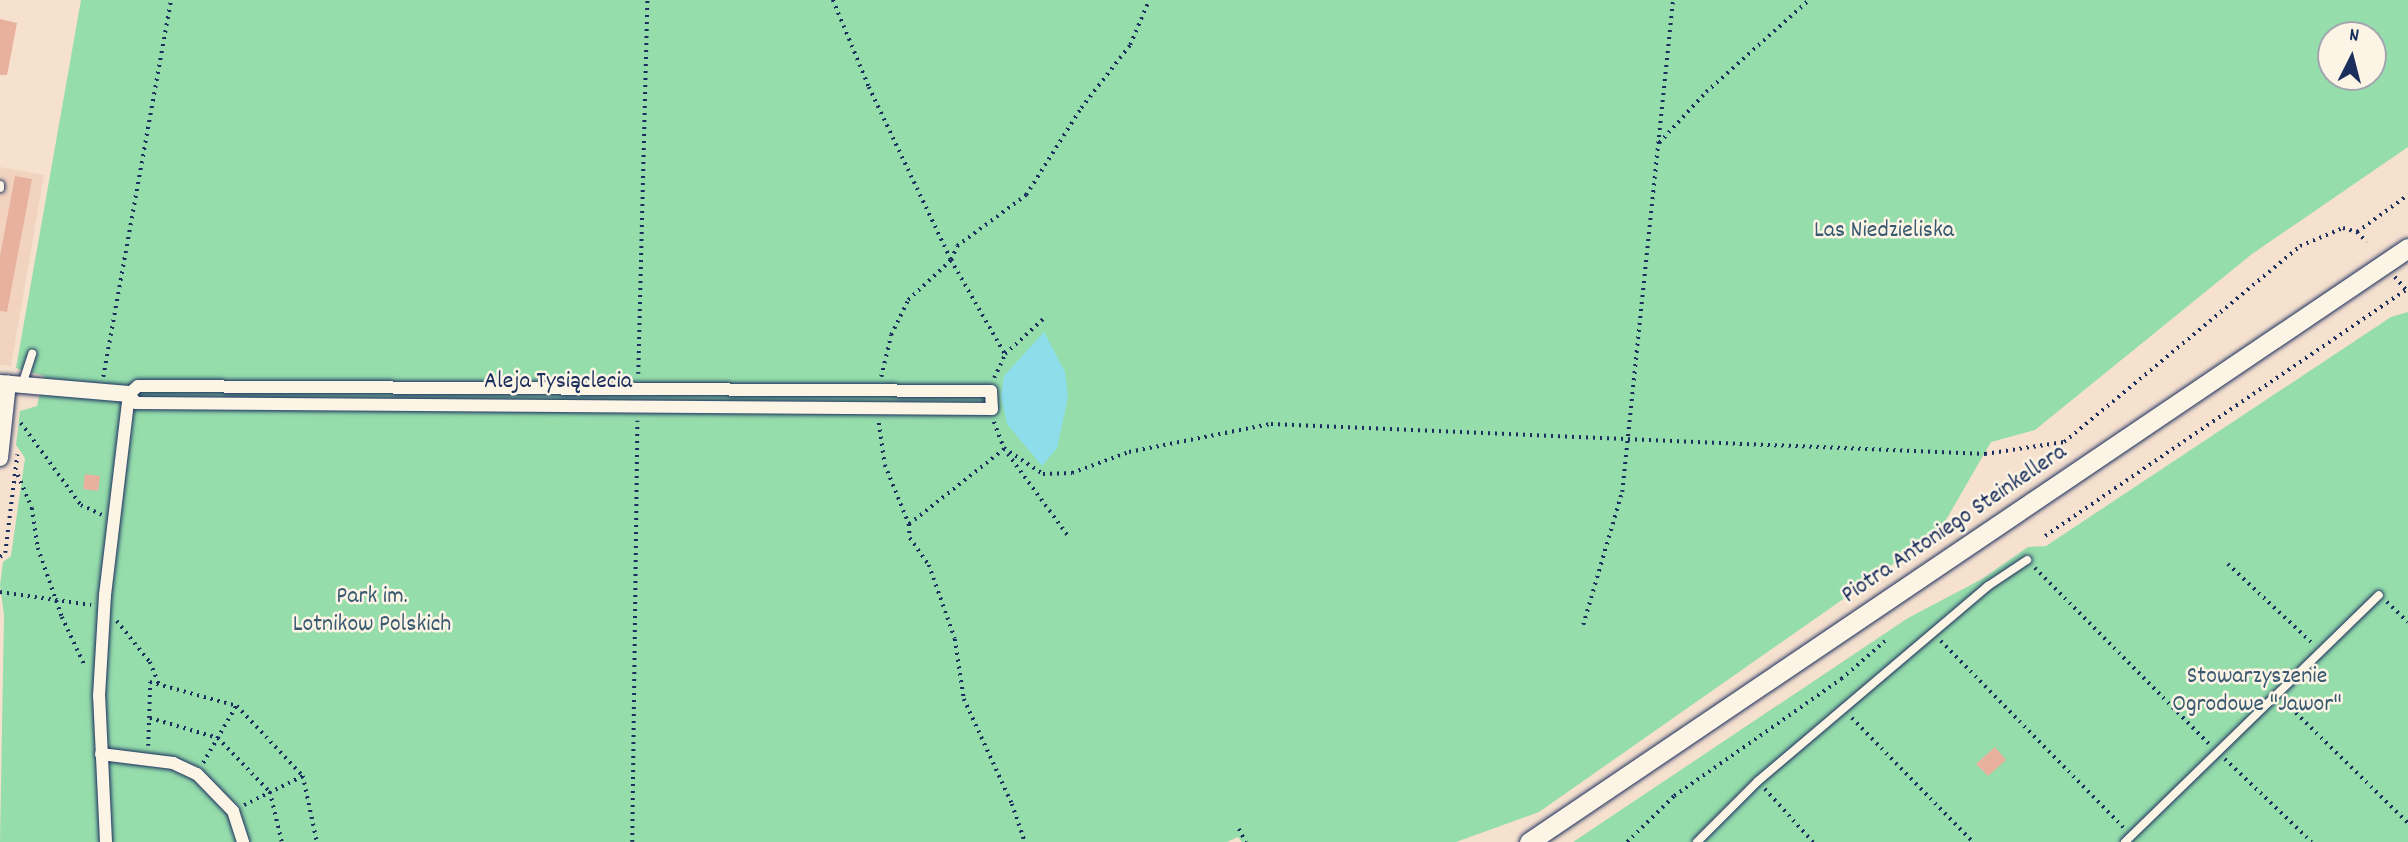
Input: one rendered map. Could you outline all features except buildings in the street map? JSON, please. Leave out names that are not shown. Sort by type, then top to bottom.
[{"type":"street","name":"Piotra Antoniego Steinkellera","points":[[1528,842],[2408,248]]},
{"type":"street","name":"Aleja Tysiąclecia","points":[[10,383],[129,394],[138,386],[637,386],[991,391]]},
{"type":"street","points":[[6,453],[10,383]]},
{"type":"street","points":[[991,391],[992,409]]},
{"type":"street","name":"Aleja Tysiąclecia","points":[[129,394],[136,403],[992,409]]},
{"type":"street","points":[[106,842],[99,696],[105,607],[129,394]]},
{"type":"street","points":[[101,754],[148,758],[197,774],[233,811],[243,842]]},
{"type":"lane","points":[[10,383],[32,354]]},
{"type":"lane","points":[[1697,842],[1758,781],[1933,632],[2027,559]]},
{"type":"lane","points":[[2128,839],[2379,595]]},
{"type":"path","points":[[100,392],[170,0]]},
{"type":"path","points":[[637,386],[647,0]]},
{"type":"path","points":[[833,0],[869,87],[951,260],[1005,354]]},
{"type":"path","points":[[951,260],[957,246],[1000,217],[1042,174],[1081,108],[1130,45],[1149,0]]},
{"type":"path","points":[[1583,625],[1613,530],[1628,438],[1673,0]]},
{"type":"path","points":[[1658,145],[1706,92],[1809,0]]},
{"type":"path","points":[[2357,232],[2408,195]]},
{"type":"path","points":[[1004,449],[1043,474],[1072,473],[1129,452],[1271,425],[1985,454],[2064,442],[2300,246],[2343,228],[2357,232],[2367,242]]},
{"type":"path","points":[[2045,536],[2406,291],[2395,277]]},
{"type":"path","points":[[991,391],[1005,354],[1043,319]]},
{"type":"path","points":[[632,842],[637,406]]},
{"type":"path","points":[[992,409],[1004,449],[1069,537]]},
{"type":"path","points":[[13,427],[15,417],[34,435],[81,505],[114,521]]},
{"type":"path","points":[[6,453],[20,458],[18,475],[32,508],[38,548],[57,602],[99,696]]},
{"type":"path","points":[[0,557],[5,553],[13,479],[18,475]]},
{"type":"path","points":[[909,524],[910,538],[929,565],[955,639],[964,699],[1012,804],[1025,842]]},
{"type":"path","points":[[2027,559],[2217,752],[2312,842]]},
{"type":"path","points":[[2228,564],[2321,652]]},
{"type":"path","points":[[0,592],[105,607],[137,643],[159,685]]},
{"type":"path","points":[[2379,595],[2408,622]]},
{"type":"path","points":[[1933,632],[2128,839]]},
{"type":"path","points":[[1626,842],[1674,796],[1841,679],[1885,641]]},
{"type":"path","points":[[148,758],[150,682],[236,706],[303,776],[317,842]]},
{"type":"path","points":[[2277,694],[2408,823]]},
{"type":"path","points":[[197,774],[236,706]]},
{"type":"path","points":[[1844,709],[1972,842]]},
{"type":"path","points":[[149,718],[218,738],[270,792],[282,842]]},
{"type":"path","points":[[233,811],[303,776]]},
{"type":"path","points":[[1758,781],[1814,842]]},
{"type":"path","points":[[1239,829],[1246,842]]},
{"type":"shaded area","points":[[0,167],[44,175],[11,366],[0,365]]},
{"type":"green space","points":[[81,0],[2408,0],[2408,147],[2252,254],[2035,430],[1991,442],[1939,532],[1539,812],[1456,842],[1242,842],[1238,837],[1227,842],[0,842],[4,615],[0,585],[3,562],[11,556],[25,458],[16,445],[20,411],[37,406],[44,376],[16,368]]},
{"type":"green space","name":"Stowarzyszenie Ogrodowe \"Jawor\"","points":[[2408,312],[2408,842],[1573,842],[1908,618],[1982,579],[2028,547],[2046,546],[2391,317]]},
{"type":"water","points":[[1044,332],[1065,372],[1068,397],[1057,448],[1042,466],[1007,424],[1001,396],[1004,376]]},
{"type":"park label","name":"Las Niedzieliska","points":[[1884,232]]},
{"type":"park label","name":"Park im. Lotnikow Polskich","points":[[372,612]]}]
